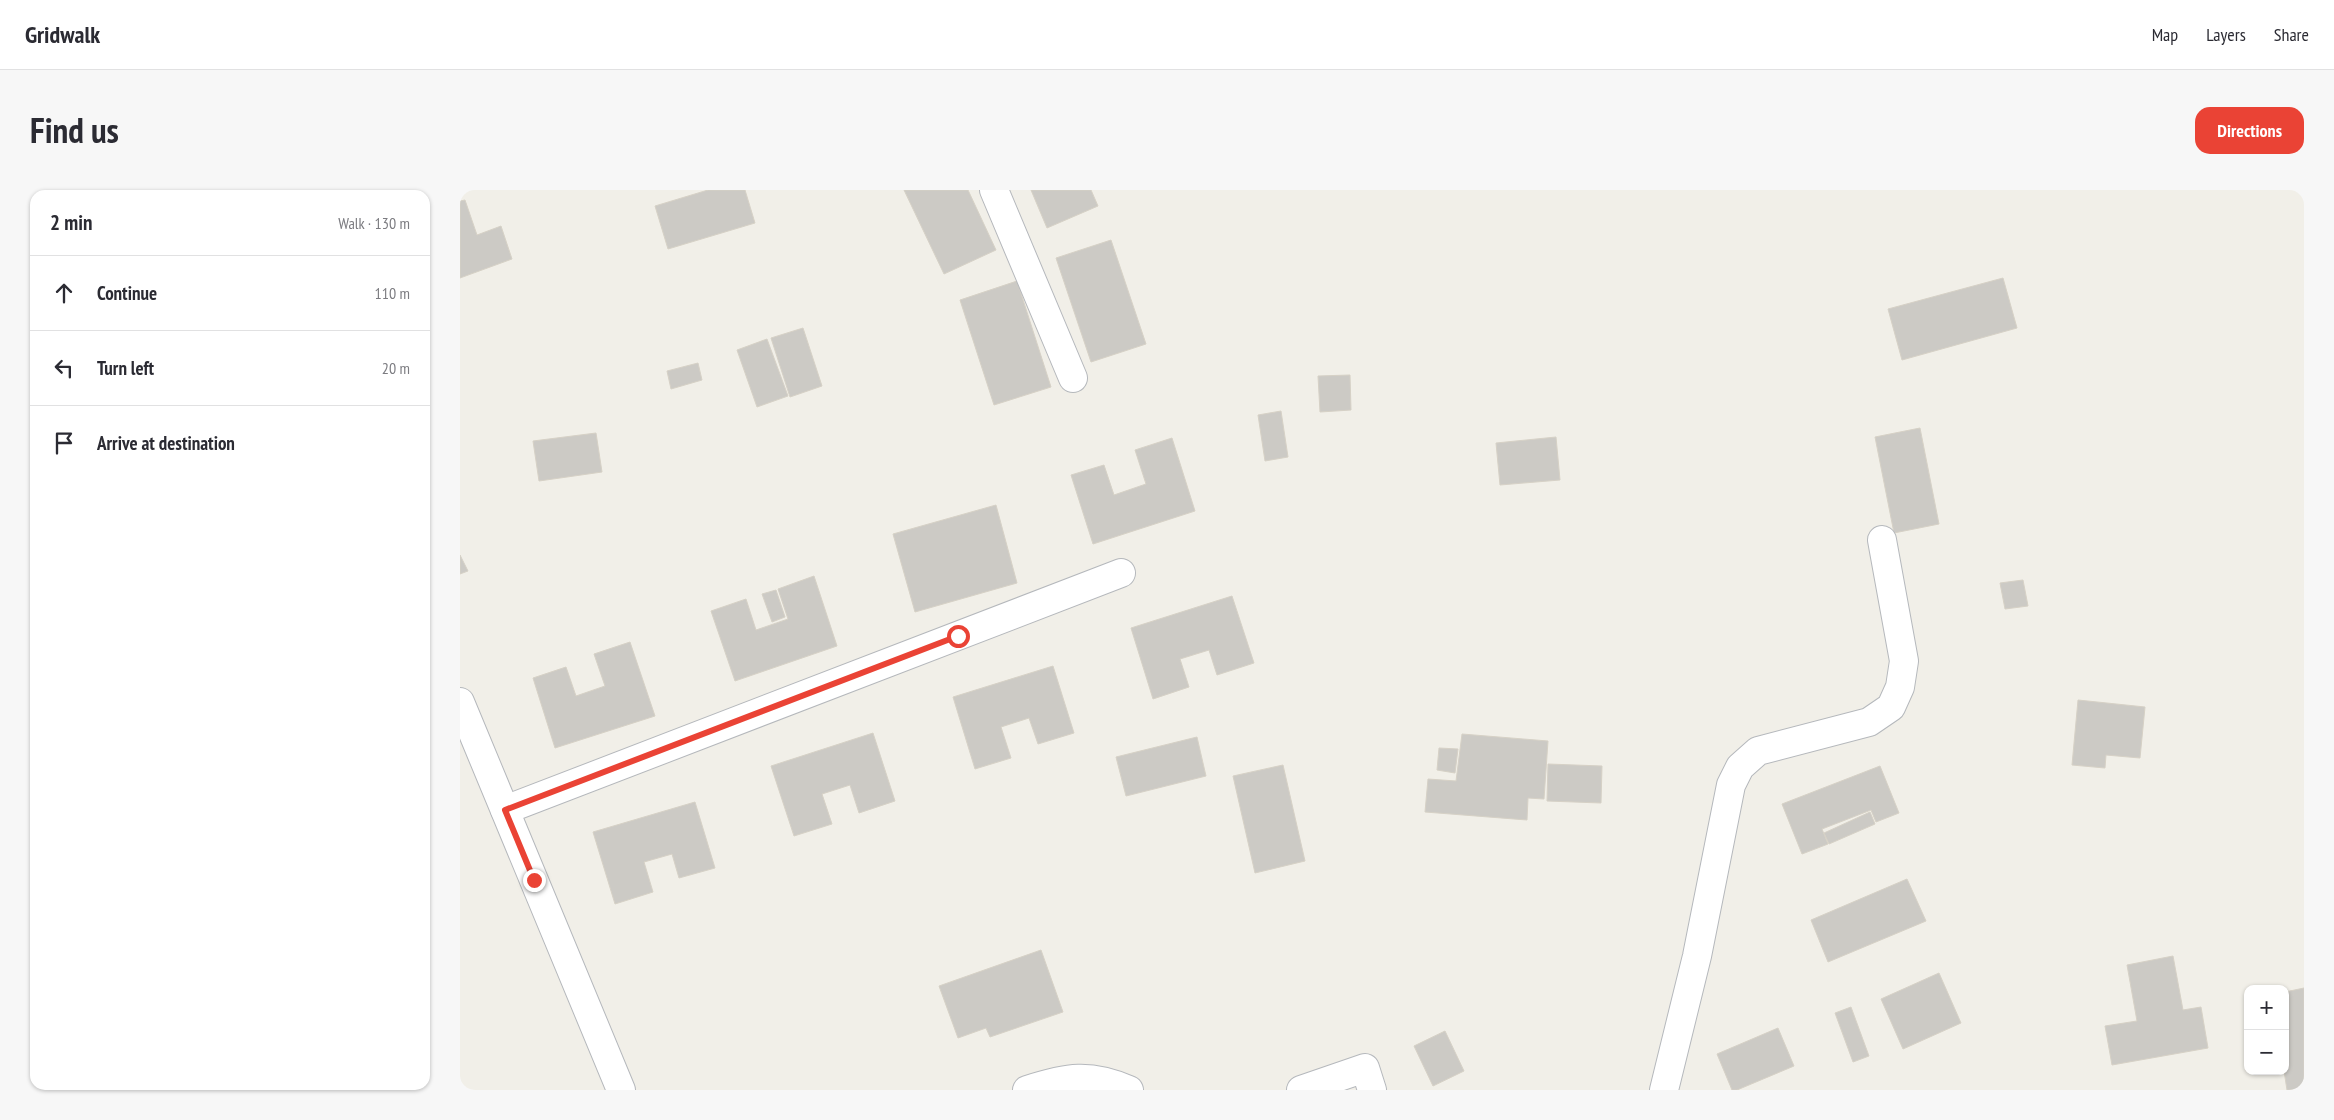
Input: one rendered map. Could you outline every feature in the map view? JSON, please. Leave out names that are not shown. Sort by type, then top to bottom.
[{"type":"street","points":[[994,190],[1073,378]]},
{"type":"street","points":[[1664,1090],[1697,956],[1731,785],[1740,767],[1758,751],[1869,722],[1890,707],[1900,687],[1904,661],[1882,540]]},
{"type":"street","points":[[505,810],[1122,573]]},
{"type":"street","points":[[460,702],[621,1090]]},
{"type":"street","points":[[1301,1090],[1365,1068],[1372,1090]]},
{"type":"street","points":[[1027,1090],[1055,1082],[1082,1078],[1106,1080],[1128,1090]]},
{"type":"building","points":[[708,190],[745,190],[755,223],[668,249],[655,206]]},
{"type":"building","points":[[904,190],[968,190],[996,250],[944,274]]},
{"type":"building","points":[[1031,190],[1091,190],[1098,206],[1047,228]]},
{"type":"building","points":[[465,200],[477,235],[501,226],[512,259],[460,278],[460,201]]},
{"type":"building","points":[[1111,240],[1146,344],[1091,362],[1056,258]]},
{"type":"building","points":[[2003,278],[2017,328],[1902,360],[1888,309]]},
{"type":"building","points":[[1017,281],[1051,387],[994,405],[960,300]]},
{"type":"building","points":[[803,328],[822,386],[790,397],[771,338]]},
{"type":"building","points":[[767,339],[788,396],[757,407],[737,350]]},
{"type":"building","points":[[698,363],[702,380],[671,389],[667,371]]},
{"type":"building","points":[[1350,375],[1351,410],[1320,412],[1318,376]]},
{"type":"building","points":[[1281,411],[1288,457],[1265,461],[1258,415]]},
{"type":"building","points":[[1920,428],[1939,524],[1894,533],[1875,437]]},
{"type":"building","points":[[596,433],[602,472],[539,481],[533,441]]},
{"type":"building","points":[[1556,437],[1560,480],[1500,485],[1496,443]]},
{"type":"building","points":[[1172,438],[1195,511],[1093,544],[1071,475],[1104,465],[1114,495],[1146,484],[1135,450]]},
{"type":"building","points":[[996,505],[1017,583],[915,612],[893,534]]},
{"type":"building","points":[[460,555],[468,571],[460,574]]},
{"type":"building","points":[[814,576],[837,646],[735,681],[711,611],[746,599],[756,630],[788,619],[778,589]]},
{"type":"building","points":[[2023,580],[2028,606],[2005,609],[2000,583]]},
{"type":"building","points":[[776,590],[785,617],[772,622],[762,594]]},
{"type":"building","points":[[1232,596],[1254,663],[1217,675],[1209,650],[1180,659],[1189,687],[1153,699],[1131,628]]},
{"type":"building","points":[[630,642],[655,716],[555,748],[533,678],[566,667],[576,696],[605,686],[594,654]]},
{"type":"building","points":[[1053,666],[1074,733],[1038,744],[1029,718],[1001,727],[1011,758],[975,769],[953,697]]},
{"type":"building","points":[[2078,700],[2145,707],[2140,758],[2106,755],[2105,768],[2072,765]]},
{"type":"building","points":[[873,733],[895,801],[859,813],[850,785],[822,794],[832,824],[794,836],[771,766]]},
{"type":"building","points":[[1462,734],[1548,741],[1544,799],[1528,798],[1527,820],[1425,812],[1428,779],[1456,781]]},
{"type":"building","points":[[1197,737],[1206,776],[1126,796],[1116,757]]},
{"type":"building","points":[[1439,748],[1458,749],[1455,773],[1437,770]]},
{"type":"building","points":[[1548,764],[1602,766],[1601,803],[1547,801]]},
{"type":"building","points":[[1283,765],[1305,861],[1255,873],[1233,776]]},
{"type":"building","points":[[1880,766],[1899,813],[1876,822],[1871,810],[1822,829],[1828,844],[1802,854],[1782,804]]},
{"type":"building","points":[[695,802],[715,868],[679,878],[672,854],[644,862],[653,892],[615,904],[593,832]]},
{"type":"building","points":[[1870,812],[1875,824],[1829,844],[1824,833]]},
{"type":"building","points":[[1907,879],[1926,921],[1828,962],[1811,920]]},
{"type":"building","points":[[1041,950],[1063,1012],[990,1037],[986,1028],[958,1038],[939,986]]},
{"type":"building","points":[[2173,956],[2183,1010],[2201,1007],[2208,1048],[2112,1065],[2105,1026],[2137,1021],[2127,965]]},
{"type":"building","points":[[1939,973],[1961,1023],[1903,1049],[1881,999]]},
{"type":"building","points":[[2304,988],[2304,1090],[2287,1090],[2285,1075],[2289,1075],[2289,991]]},
{"type":"building","points":[[1851,1007],[1869,1056],[1853,1062],[1835,1013]]},
{"type":"building","points":[[1778,1028],[1794,1066],[1737,1090],[1732,1090],[1717,1054]]},
{"type":"building","points":[[1445,1031],[1464,1071],[1433,1086],[1414,1046]]},
{"type":"route","points":[[534,880],[505,810],[958,636]]}]
